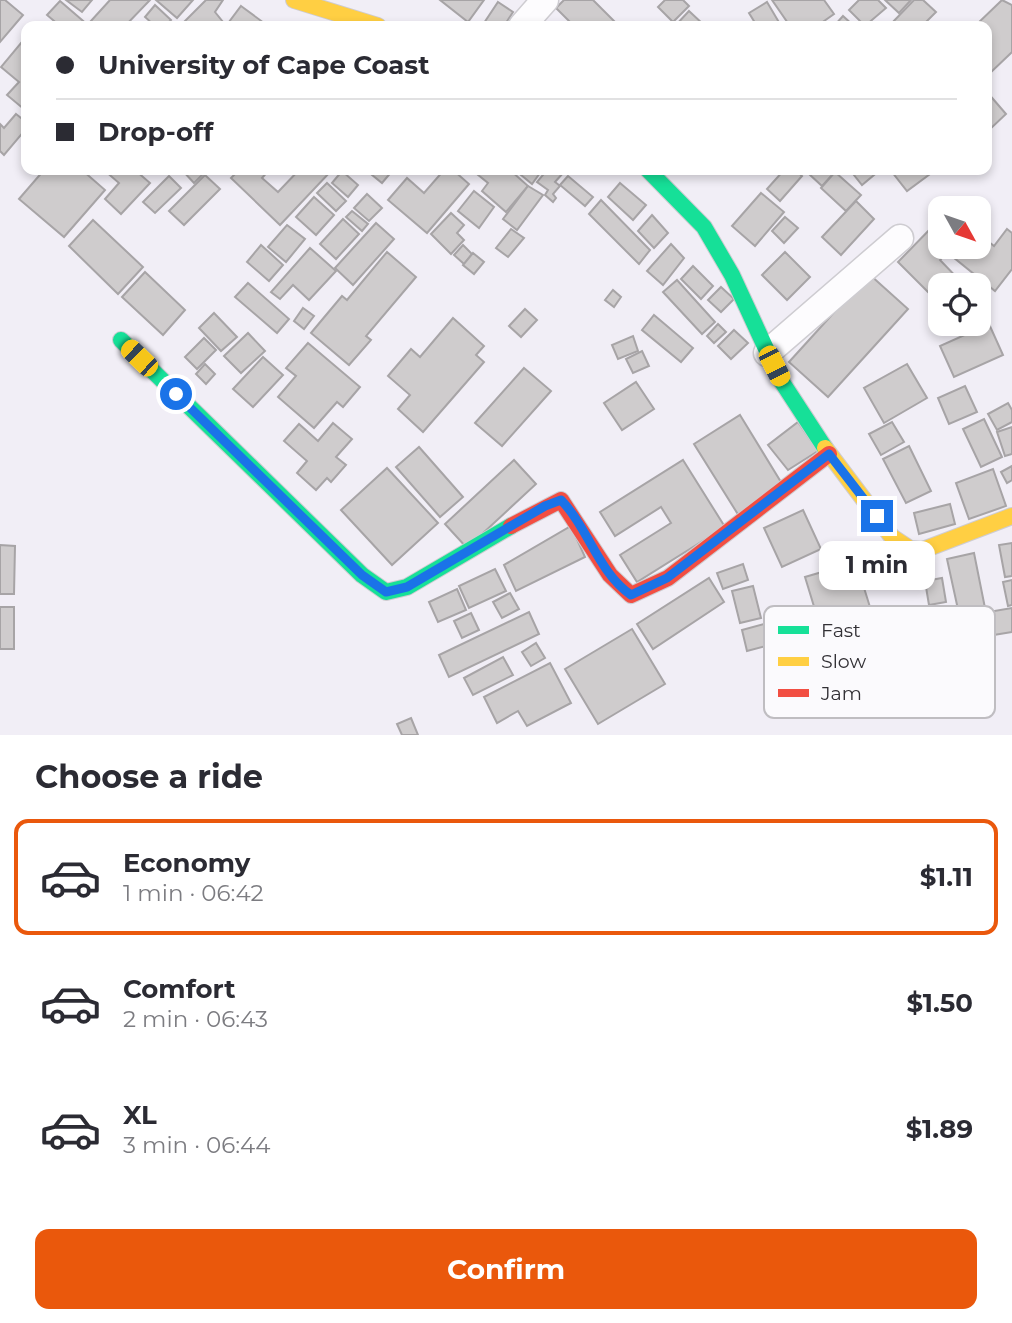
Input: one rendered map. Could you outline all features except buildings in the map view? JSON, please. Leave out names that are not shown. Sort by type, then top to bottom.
[{"type":"street","points":[[293,0],[361,21]]},
{"type":"street","points":[[526,21],[545,0]]},
{"type":"street","points":[[653,175],[704,227],[732,275],[780,379],[829,454],[892,537],[910,548],[933,548],[1012,516]]},
{"type":"street","points":[[767,353],[900,238]]},
{"type":"street","points":[[121,340],[362,575],[386,592],[407,587],[545,506],[561,500],[576,515],[614,583],[631,595],[667,578],[829,454]]},
{"type":"traffic: fast","points":[[653,175],[704,227],[732,275],[780,379],[825,448]]},
{"type":"traffic: fast","points":[[121,340],[362,575],[386,592],[407,587],[511,526]]},
{"type":"traffic: slow","points":[[294,0],[362,21]]},
{"type":"traffic: slow","points":[[825,448],[892,537],[910,549],[923,550],[1012,516]]},
{"type":"traffic: jam","points":[[511,526],[561,500],[610,575],[631,595],[668,578],[829,454]]},
{"type":"route","points":[[176,394],[362,575],[386,592],[407,587],[545,506],[561,500],[576,515],[614,583],[631,595],[667,578],[829,454],[877,516]]}]
